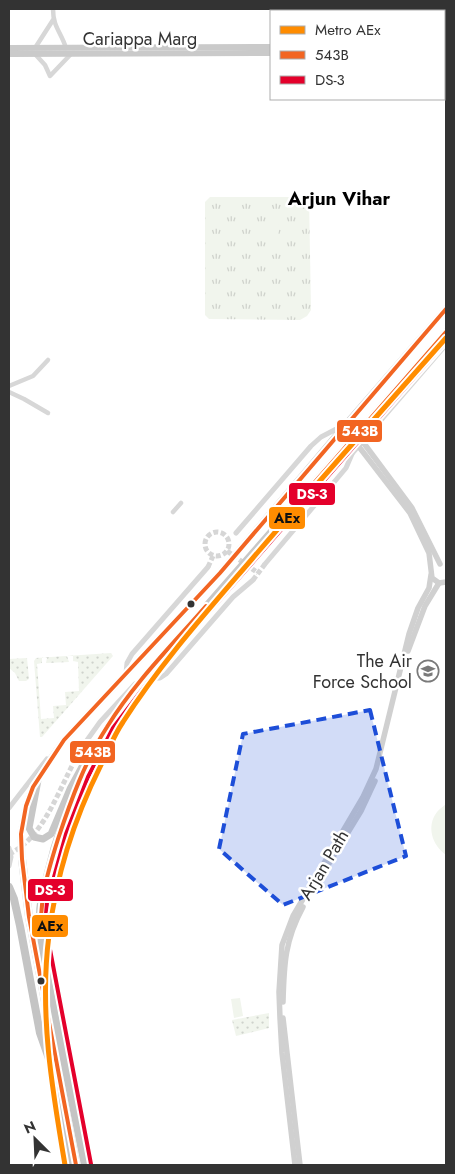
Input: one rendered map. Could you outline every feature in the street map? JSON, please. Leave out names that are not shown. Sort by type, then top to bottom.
[{"type":"highway","points":[[76,1165],[29,917],[20,843],[26,806],[39,776],[78,723],[220,572],[446,309]]},
{"type":"highway","points":[[39,776],[29,828],[34,836],[43,839],[51,834],[76,777],[117,711],[143,678],[446,332]]},
{"type":"highway","points":[[85,1165],[52,998],[42,940],[40,914],[41,901],[60,832],[82,774],[99,741]]},
{"type":"highway","points":[[9,887],[14,899],[20,926],[41,1039],[52,1067],[70,1165]]},
{"type":"main road","name":"Cariappa Marg","points":[[9,54],[66,48],[270,47]]},
{"type":"main road","name":"Cariappa Marg","points":[[9,48],[71,54],[270,53]]},
{"type":"main road","points":[[354,438],[361,444],[412,508],[443,564],[432,572]]},
{"type":"main road","points":[[361,444],[410,512],[428,548],[434,580],[439,583],[446,582]]},
{"type":"main road","name":"Arjan Path","points":[[295,1165],[281,1036],[279,992],[282,945],[293,916],[363,797],[376,769],[409,634],[418,608],[428,588],[432,572]]},
{"type":"main road","name":"Arjan Path","points":[[300,1165],[283,1019],[283,976],[287,945],[299,914],[361,811],[372,787],[409,648],[425,606],[439,583]]},
{"type":"street","points":[[53,9],[53,20],[66,48]]},
{"type":"street","points":[[53,20],[35,51],[50,76],[71,54]]},
{"type":"street","points":[[265,564],[342,473],[352,454],[446,345]]},
{"type":"street","points":[[9,386],[33,376],[48,360]]},
{"type":"street","points":[[9,392],[24,398],[48,413]]},
{"type":"street","points":[[236,532],[311,446],[321,437],[346,424]]},
{"type":"street","points":[[352,454],[354,438]]},
{"type":"street","points":[[173,512],[181,502]]},
{"type":"street","points":[[126,674],[132,654],[208,566]]},
{"type":"street","points":[[85,743],[122,696],[143,678],[160,678],[166,674],[233,598],[253,580]]},
{"type":"street","points":[[9,808],[37,770],[54,754]]},
{"type":"street","points":[[9,848],[11,857],[9,866]]},
{"type":"highlighted area","points":[[370,710],[406,856],[283,905],[219,849],[243,734]]},
{"type":"green space","points":[[446,9],[446,32],[445,10],[320,10]]},
{"type":"green space","points":[[210,197],[309,197],[311,310],[307,316],[300,320],[209,319],[205,315],[205,202]]},
{"type":"green space","points":[[269,223],[279,223],[278,241],[269,241]]},
{"type":"green space","points":[[111,653],[113,656],[40,737],[34,661],[36,658],[42,658],[42,663],[37,664],[41,719],[54,718],[53,706],[66,705],[65,692],[79,691],[78,662],[73,661],[73,656]]},
{"type":"green space","points":[[67,656],[69,662],[46,663],[47,658],[44,657]]},
{"type":"green space","points":[[27,658],[29,679],[19,681],[15,673],[9,668],[9,659]]},
{"type":"green space","points":[[446,804],[446,855],[434,841],[431,829],[434,817]]},
{"type":"green space","points":[[240,998],[243,1016],[234,1018],[231,999]]},
{"type":"green space","points":[[269,1013],[269,1028],[236,1036],[232,1020]]},
{"type":"tunnel","points":[[217,532],[226,535],[229,544],[226,553],[217,556],[208,553],[205,544],[208,535],[217,532]]},
{"type":"tunnel","points":[[227,551],[258,573]]},
{"type":"tunnel","points":[[208,567],[213,556]]},
{"type":"tunnel","points":[[253,580],[265,564]]},
{"type":"tunnel","points":[[9,854],[23,845],[44,820],[85,743]]},
{"type":"metro line","name":"AEx","points":[[65,1165],[48,1050],[45,993],[46,964],[52,913],[61,869],[91,785],[120,727],[170,656],[281,525],[446,338]]},
{"type":"transit line","name":"543B","points":[[76,1165],[29,917],[22,859],[21,834],[26,806],[33,787],[64,740],[220,573],[446,309]]},
{"type":"transit line","name":"543B","points":[[273,530],[446,332]]},
{"type":"transit line","name":"DS-3","points":[[91,1164],[48,939],[46,914],[47,902],[66,834],[88,777],[113,728],[148,682],[446,341]]},
{"type":"transit line","name":"543B","points":[[41,928],[44,894],[51,861],[73,795],[92,753],[129,695],[206,606]]},
{"type":"place","name":"The Air Force School","points":[[428,671]]},
{"type":"district","name":"Arjun Vihar","points":[[339,198]]}]
